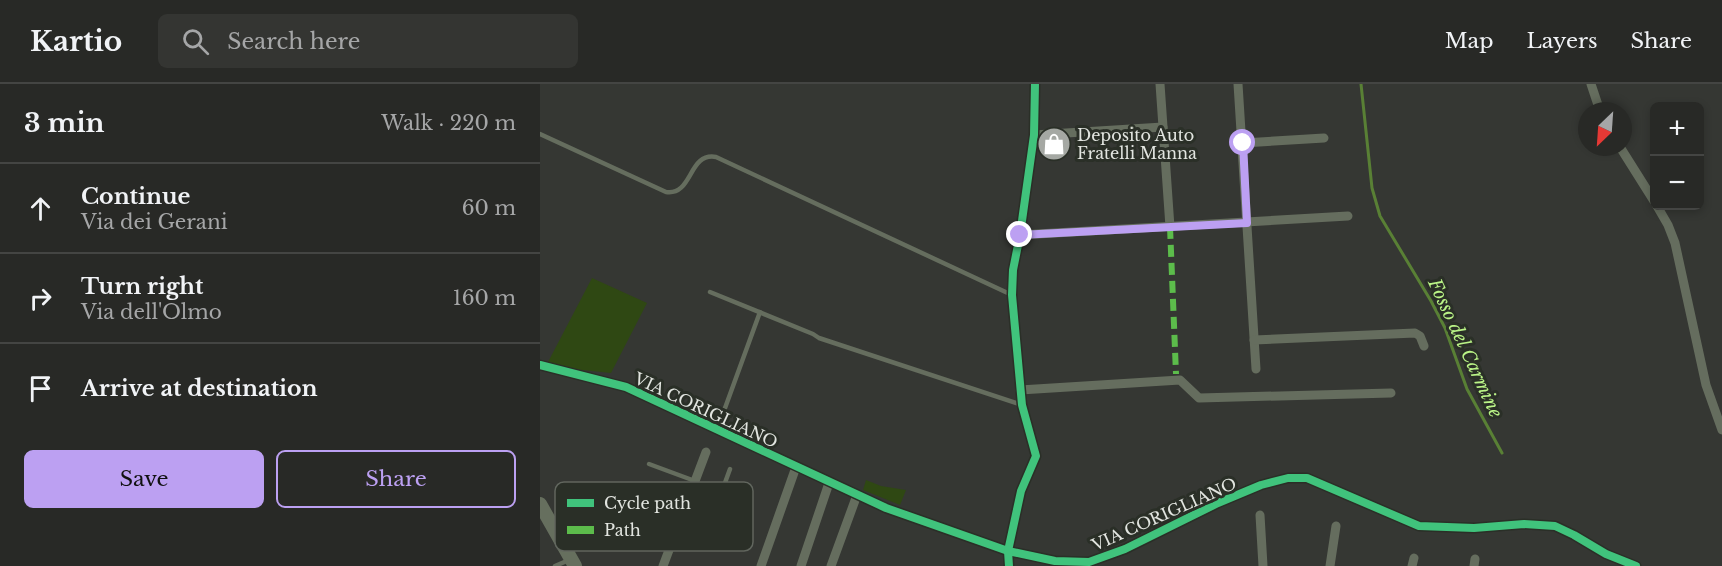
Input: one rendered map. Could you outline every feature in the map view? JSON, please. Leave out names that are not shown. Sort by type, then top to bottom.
[{"type":"main road","points":[[540,504],[555,530]]},
{"type":"street","points":[[1009,566],[1008,551],[1021,491],[1036,456],[1022,405],[1012,295],[1012,270],[1020,235],[1034,135],[1035,84]]},
{"type":"street","points":[[1160,84],[1170,227]]},
{"type":"street","points":[[1238,84],[1256,369]]},
{"type":"street","points":[[1591,84],[1597,102]]},
{"type":"street","points":[[1034,135],[1163,127]]},
{"type":"street","points":[[1243,143],[1324,138]]},
{"type":"street","points":[[1626,156],[1650,195]]},
{"type":"street","points":[[1659,210],[1675,243],[1706,385],[1722,430]]},
{"type":"street","points":[[1020,235],[1348,216]]},
{"type":"street","points":[[1254,340],[1415,333],[1420,336],[1424,346]]},
{"type":"street","name":"VIA CORIGLIANO","points":[[540,365],[626,387],[886,508],[1008,551],[1055,561],[1089,562],[1125,549],[1218,503],[1261,485],[1288,478],[1307,478],[1419,526],[1474,528],[1524,524],[1555,526],[1606,554],[1636,566]]},
{"type":"street","points":[[1020,390],[1180,380],[1199,398],[1391,393]]},
{"type":"street","points":[[695,481],[706,452]]},
{"type":"street","points":[[761,566],[796,467]]},
{"type":"street","points":[[801,566],[829,483]]},
{"type":"street","points":[[831,566],[857,495]]},
{"type":"street","points":[[1260,515],[1263,566]]},
{"type":"street","points":[[1330,566],[1336,526]]},
{"type":"street","points":[[663,566],[668,551]]},
{"type":"lane","points":[[540,134],[666,192],[673,193],[682,189],[699,161],[707,157],[716,157],[1012,295]]},
{"type":"lane","points":[[710,292],[819,338],[1022,405]]},
{"type":"lane","points":[[717,429],[760,312]]},
{"type":"lane","points":[[649,464],[695,481]]},
{"type":"lane","points":[[725,482],[730,469]]},
{"type":"lane","points":[[555,566],[574,563]]},
{"type":"green space","points":[[592,278],[647,303],[611,373],[547,364]]},
{"type":"green space","points":[[866,480],[881,486],[906,490],[900,505],[863,490]]},
{"type":"waterway","name":"Fosso del Carmine","points":[[1361,84],[1372,188],[1380,216],[1445,328],[1467,389],[1502,453]]},
{"type":"marked path","points":[[1170,227],[1176,374]]},
{"type":"cycle path","points":[[1009,566],[1008,551],[1021,491],[1036,456],[1022,405],[1012,295],[1013,270],[1034,135],[1035,84]]},
{"type":"cycle path","points":[[540,365],[626,387],[886,508],[1008,551],[1055,561],[1089,562],[1125,549],[1218,503],[1261,485],[1288,478],[1307,478],[1419,526],[1474,528],[1524,524],[1555,526],[1606,554],[1636,566]]},
{"type":"place","name":"Deposito Auto Fratelli Manna","points":[[1054,144]]},
{"type":"route","points":[[1020,235],[1247,223],[1243,143]]}]
